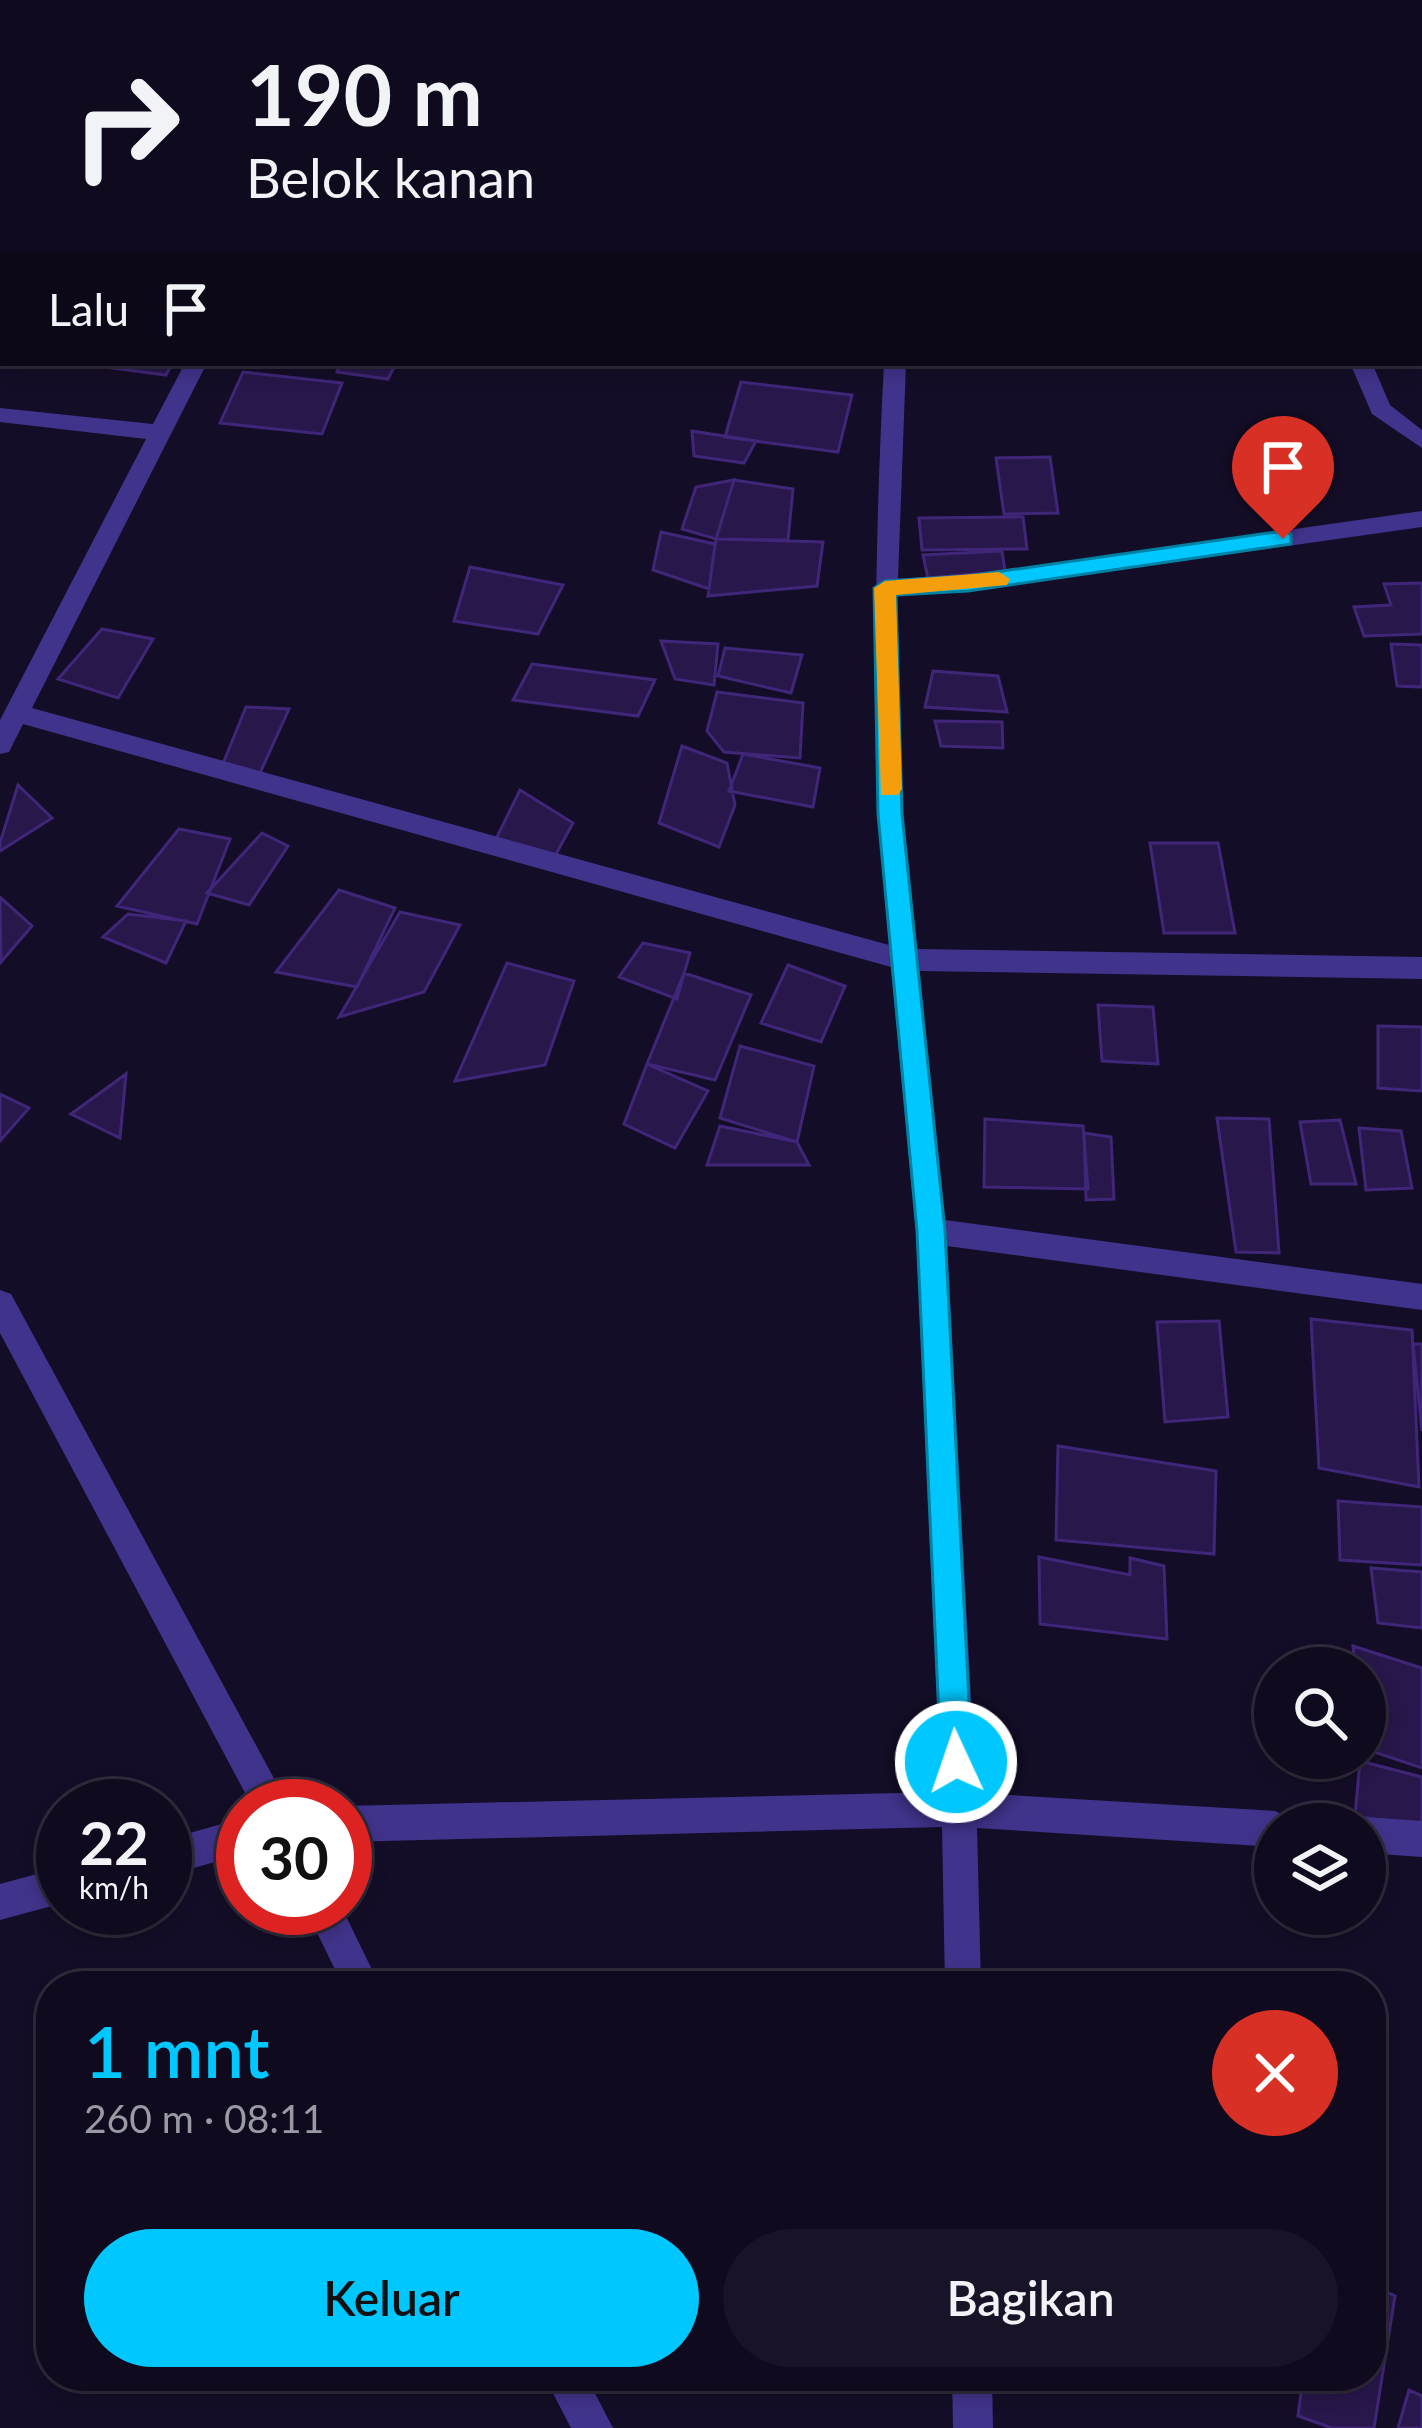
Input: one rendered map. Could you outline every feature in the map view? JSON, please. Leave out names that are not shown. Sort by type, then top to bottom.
[{"type":"street","points":[[0,745],[195,366]]},
{"type":"street","points":[[896,366],[885,588],[890,814],[931,1231],[963,1971]]},
{"type":"street","points":[[1362,366],[1380,409],[1422,441]]},
{"type":"street","points":[[0,415],[163,434]]},
{"type":"street","points":[[885,588],[1006,578],[1422,519]]},
{"type":"street","points":[[19,714],[904,960],[1422,968]]},
{"type":"street","points":[[931,1231],[1422,1297]]},
{"type":"street","points":[[0,1303],[256,1779]]},
{"type":"street","points":[[372,1823],[959,1809],[1254,1828]]},
{"type":"street","points":[[1386,1836],[1422,1839]]},
{"type":"street","points":[[0,1902],[36,1892]]},
{"type":"street","points":[[336,1935],[354,1971]]},
{"type":"street","points":[[572,2391],[593,2428]]},
{"type":"street","points":[[972,2391],[973,2428]]},
{"type":"building","points":[[98,366],[170,366],[166,375]]},
{"type":"building","points":[[340,366],[394,366],[388,379],[337,372]]},
{"type":"building","points":[[243,372],[342,383],[322,434],[220,423]]},
{"type":"building","points":[[741,382],[852,395],[838,452],[725,437]]},
{"type":"building","points":[[692,431],[756,441],[744,463],[694,456]]},
{"type":"building","points":[[1050,457],[1058,513],[1004,514],[996,458]]},
{"type":"building","points":[[734,480],[793,489],[788,540],[716,539]]},
{"type":"building","points":[[734,480],[716,539],[682,529],[696,487]]},
{"type":"building","points":[[1023,517],[1027,549],[922,550],[919,518]]},
{"type":"building","points":[[661,532],[715,544],[709,589],[653,570]]},
{"type":"building","points":[[716,539],[823,542],[817,586],[708,596]]},
{"type":"building","points":[[1002,551],[1006,578],[930,588],[923,555]]},
{"type":"building","points":[[470,567],[563,585],[538,634],[454,621]]},
{"type":"building","points":[[1422,583],[1422,634],[1364,636],[1354,607],[1391,605],[1384,584]]},
{"type":"building","points":[[102,629],[153,639],[118,698],[58,679]]},
{"type":"building","points":[[661,641],[718,644],[714,685],[675,679]]},
{"type":"building","points":[[1391,644],[1422,645],[1422,687],[1397,686]]},
{"type":"building","points":[[725,648],[802,655],[791,693],[718,676]]},
{"type":"building","points":[[532,664],[655,680],[638,716],[513,700]]},
{"type":"building","points":[[933,671],[998,676],[1007,712],[925,707]]},
{"type":"building","points":[[717,692],[803,703],[800,758],[724,752],[707,731]]},
{"type":"building","points":[[246,707],[289,709],[260,773],[220,771]]},
{"type":"building","points":[[935,721],[1002,722],[1003,748],[941,746]]},
{"type":"building","points":[[682,746],[727,763],[735,805],[719,847],[659,823]]},
{"type":"building","points":[[743,754],[820,768],[813,807],[729,791]]},
{"type":"building","points":[[18,785],[52,818],[0,851],[0,843]]},
{"type":"building","points":[[520,790],[573,823],[551,863],[496,839]]},
{"type":"building","points":[[179,829],[230,839],[197,924],[117,906]]},
{"type":"building","points":[[262,833],[288,846],[249,905],[207,893]]},
{"type":"building","points":[[1150,843],[1218,843],[1235,933],[1164,933]]},
{"type":"building","points":[[339,890],[395,908],[357,987],[276,972]]},
{"type":"building","points":[[1,898],[32,926],[1,962],[0,902]]},
{"type":"building","points":[[400,912],[460,925],[424,992],[339,1017]]},
{"type":"building","points":[[128,914],[186,921],[166,963],[103,937]]},
{"type":"building","points":[[643,943],[690,953],[677,999],[619,977]]},
{"type":"building","points":[[507,963],[574,981],[545,1065],[455,1081]]},
{"type":"building","points":[[788,965],[845,986],[821,1042],[761,1023]]},
{"type":"building","points":[[684,973],[751,995],[715,1080],[647,1064]]},
{"type":"building","points":[[1098,1005],[1153,1007],[1158,1064],[1102,1061]]},
{"type":"building","points":[[1378,1026],[1422,1027],[1422,1091],[1378,1088]]},
{"type":"building","points":[[740,1046],[814,1066],[797,1142],[720,1118]]},
{"type":"building","points":[[647,1064],[708,1091],[675,1148],[624,1124]]},
{"type":"building","points":[[126,1074],[120,1138],[71,1114]]},
{"type":"building","points":[[0,1094],[29,1108],[0,1141]]},
{"type":"building","points":[[1217,1118],[1269,1119],[1279,1253],[1236,1252]]},
{"type":"building","points":[[985,1119],[1083,1126],[1088,1189],[984,1187]]},
{"type":"building","points":[[1340,1120],[1356,1184],[1311,1184],[1300,1122]]},
{"type":"building","points":[[720,1126],[797,1142],[809,1165],[707,1165]]},
{"type":"building","points":[[1359,1128],[1401,1131],[1412,1188],[1366,1190]]},
{"type":"building","points":[[1084,1133],[1111,1137],[1114,1199],[1086,1200]]},
{"type":"building","points":[[1311,1319],[1412,1330],[1419,1487],[1319,1468]]},
{"type":"building","points":[[1219,1321],[1228,1417],[1165,1422],[1157,1322]]},
{"type":"building","points":[[1413,1344],[1422,1344],[1422,1431]]},
{"type":"building","points":[[1058,1446],[1216,1471],[1214,1554],[1056,1540]]},
{"type":"building","points":[[1338,1501],[1422,1507],[1422,1565],[1340,1560]]},
{"type":"building","points":[[1039,1557],[1130,1575],[1130,1558],[1164,1566],[1167,1639],[1040,1624]]},
{"type":"building","points":[[1371,1568],[1422,1572],[1422,1628],[1378,1623]]},
{"type":"building","points":[[1386,1657],[1422,1668],[1422,1768],[1386,1756]]},
{"type":"building","points":[[1386,1768],[1422,1777],[1422,1827],[1386,1821],[1386,1803],[1356,1803],[1358,1779],[1386,1779]]},
{"type":"building","points":[[1386,2292],[1395,2296],[1386,2353]]},
{"type":"building","points":[[1409,2390],[1422,2396],[1422,2428],[1398,2428]]},
{"type":"building","points":[[1301,2391],[1380,2391],[1374,2428],[1332,2428],[1298,2416]]},
{"type":"slow traffic","points":[[890,789],[885,588],[999,579]]},
{"type":"route","points":[[956,1762],[931,1231],[890,814],[885,588],[930,588],[1283,539]]}]
